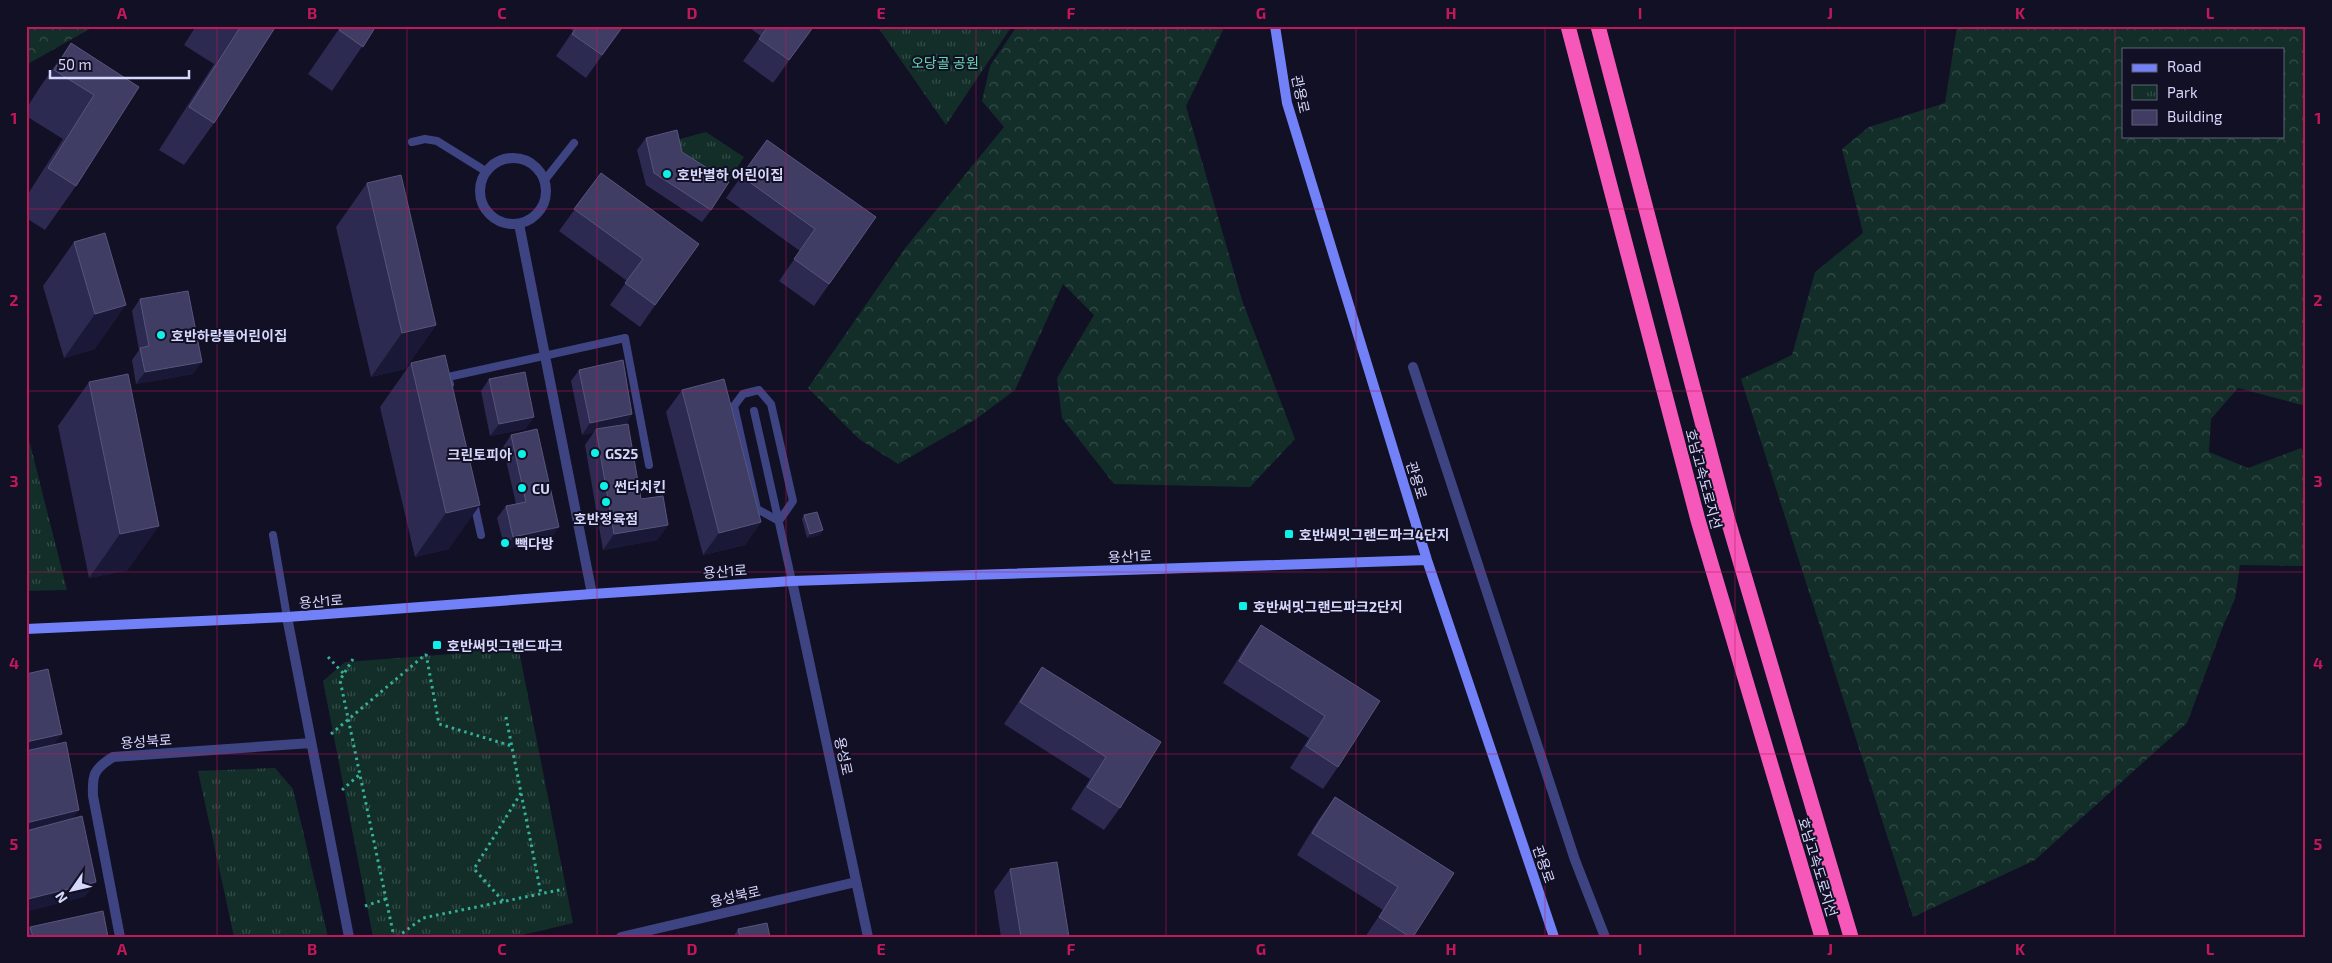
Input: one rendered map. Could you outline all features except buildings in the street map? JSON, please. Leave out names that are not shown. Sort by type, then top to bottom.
[{"type":"highway","name":"호남고속도로지선","points":[[1568,26],[1698,520],[1822,937]]},
{"type":"highway","name":"호남고속도로지선","points":[[1598,26],[1727,517],[1851,937]]},
{"type":"main road","name":"관용로","points":[[1275,26],[1287,103],[1427,560],[1554,937]]},
{"type":"main road","name":"용산1로","points":[[26,629],[287,617],[792,581],[1427,560]]},
{"type":"street","points":[[510,158],[521,159],[531,164],[544,181],[546,192],[544,203],[538,213],[530,220],[519,224],[498,221],[483,206],[480,196],[480,185],[486,172],[499,161],[510,158]]},
{"type":"street","points":[[519,224],[592,594]]},
{"type":"street","points":[[1413,367],[1575,860],[1605,937]]},
{"type":"street","name":"용성로","points":[[792,581],[868,937]]},
{"type":"street","points":[[287,617],[349,937]]},
{"type":"street","name":"용성북로","points":[[120,937],[93,796],[92,778],[99,766],[112,757],[311,743]]},
{"type":"street","name":"용성북로","points":[[620,937],[856,882]]},
{"type":"lane","points":[[412,142],[425,139],[437,141],[486,172]]},
{"type":"lane","points":[[544,181],[574,143]]},
{"type":"lane","points":[[452,396],[448,377],[625,338],[649,465]]},
{"type":"lane","points":[[759,390],[771,404],[793,501],[779,520],[757,509],[734,406],[742,394],[759,390]]},
{"type":"lane","points":[[754,411],[792,581]]},
{"type":"lane","points":[[473,498],[481,535]]},
{"type":"lane","points":[[273,535],[287,617]]},
{"type":"path","points":[[331,734],[426,654],[439,724],[512,746]]},
{"type":"path","points":[[328,657],[344,674]]},
{"type":"path","points":[[353,659],[340,680],[386,899],[396,937],[423,918],[564,889]]},
{"type":"path","points":[[506,717],[541,894]]},
{"type":"path","points":[[342,790],[360,774]]},
{"type":"path","points":[[504,901],[474,869],[520,792]]},
{"type":"path","points":[[365,906],[386,899]]},
{"type":"green space","points":[[26,26],[95,26],[26,65]]},
{"type":"green space","name":"오당골 공원","points":[[877,26],[1012,26],[946,125]]},
{"type":"green space","points":[[1017,26],[1225,26],[1186,106],[1242,300],[1295,439],[1250,487],[1114,484],[1062,418],[1057,378],[1094,315],[1063,284],[1015,390],[976,419],[898,464],[859,439],[808,388],[906,247],[1004,127],[982,101],[990,66]]},
{"type":"green space","points":[[1957,26],[2306,26],[2306,406],[2238,388],[2211,419],[2209,452],[2248,468],[2301,448],[2306,454],[2306,566],[2240,565],[2235,599],[2187,723],[2035,860],[1913,917],[1741,379],[1792,355],[1815,272],[1863,233],[1842,149],[1869,127],[1945,103]]},
{"type":"green space","points":[[706,132],[744,157],[720,194],[669,142]]},
{"type":"green space","points":[[26,428],[67,590],[26,591]]},
{"type":"green space","points":[[481,646],[518,646],[573,923],[514,937],[373,937],[323,681],[345,662],[464,653]]},
{"type":"green space","points":[[275,768],[293,789],[328,937],[234,937],[198,771]]},
{"type":"place","name":"호반별하 어린이집","points":[[667,174]]},
{"type":"place","name":"호반하랑뜰어린이집","points":[[161,335]]},
{"type":"place","name":"GS25","points":[[595,453]]},
{"type":"place","name":"크린토피아","points":[[522,454]]},
{"type":"place","name":"썬더치킨","points":[[604,486]]},
{"type":"place","name":"CU","points":[[522,488]]},
{"type":"place","name":"호반정육점","points":[[606,502]]},
{"type":"place","name":"호반써밋그랜드파크4단지","points":[[1289,534]]},
{"type":"place","name":"빽다방","points":[[505,543]]},
{"type":"place","name":"호반써밋그랜드파크2단지","points":[[1243,606]]},
{"type":"place","name":"호반써밋그랜드파크","points":[[437,645]]}]
